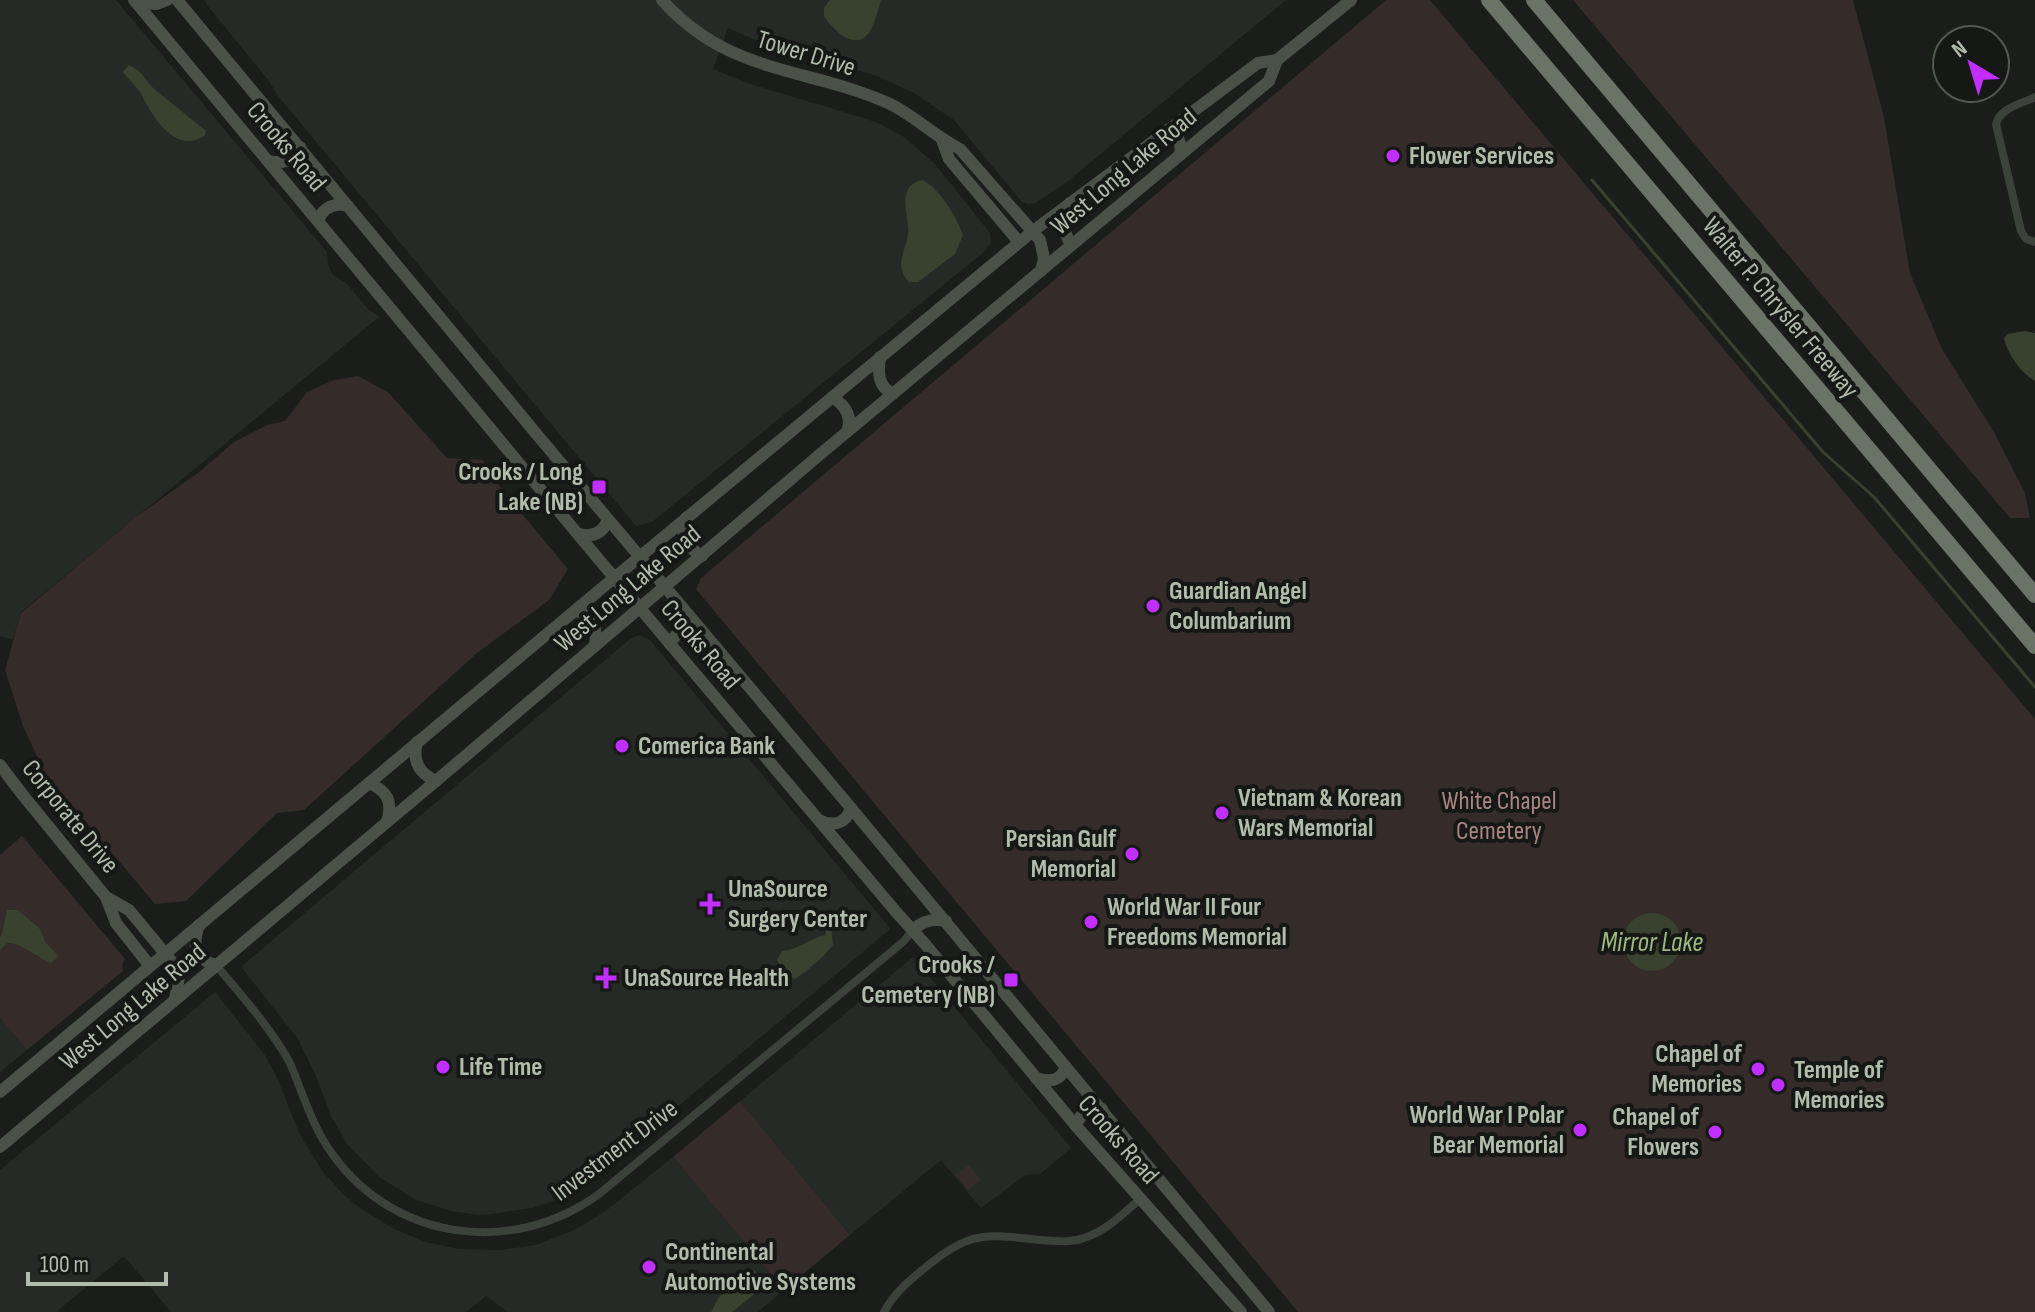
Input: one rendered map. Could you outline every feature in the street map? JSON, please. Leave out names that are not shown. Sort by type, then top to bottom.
[{"type":"highway","name":"Walter P. Chrysler Freeway","points":[[1489,0],[2035,646]]},
{"type":"highway","name":"Walter P. Chrysler Freeway","points":[[1534,0],[2035,595]]},
{"type":"main road","points":[[135,1],[156,4],[167,0]]},
{"type":"main road","name":"Crooks Road","points":[[177,0],[1269,1312]]},
{"type":"main road","name":"Tower Drive","points":[[662,0],[692,29],[728,52],[861,93],[888,103],[914,118],[942,140],[960,149],[1033,231]]},
{"type":"main road","name":"West Long Lake Road","points":[[0,1092],[1019,242],[1258,63],[1277,60],[1351,0]]},
{"type":"main road","name":"Crooks Road","points":[[135,1],[1076,1126],[1241,1312]]},
{"type":"main road","name":"West Long Lake Road","points":[[1,1145],[1269,81],[1277,60]]},
{"type":"main road","points":[[1169,129],[1181,143],[1180,155]]},
{"type":"main road","name":"Tower Drive","points":[[942,140],[949,159],[1019,242]]},
{"type":"main road","points":[[269,161],[289,161],[300,147]]},
{"type":"main road","points":[[1071,245],[1064,226],[1072,201]]},
{"type":"main road","points":[[318,220],[326,208],[336,204],[348,206]]},
{"type":"main road","points":[[1033,231],[1044,251],[1041,271]]},
{"type":"main road","points":[[880,357],[880,380],[884,388],[893,394]]},
{"type":"main road","points":[[832,397],[847,411],[850,421],[847,432]]},
{"type":"main road","points":[[687,517],[684,539],[702,556]]},
{"type":"main road","points":[[579,534],[596,535],[604,529],[608,520]]},
{"type":"main road","points":[[575,611],[586,614],[594,623],[595,646]]},
{"type":"main road","points":[[670,644],[682,630],[700,630]]},
{"type":"main road","points":[[417,742],[417,765],[425,775],[436,781]]},
{"type":"main road","name":"Corporate Drive","points":[[0,765],[106,897],[116,923],[150,966]]},
{"type":"main road","points":[[369,783],[380,788],[388,797],[390,812],[387,822]]},
{"type":"main road","points":[[819,820],[838,823],[846,818],[851,808]]},
{"type":"main road","name":"Corporate Drive","points":[[106,897],[129,910],[173,963],[179,977],[175,1000]]},
{"type":"main road","points":[[913,930],[929,920],[946,921]]},
{"type":"main road","points":[[199,925],[196,950],[203,960],[216,965]]},
{"type":"main road","points":[[1036,1078],[1054,1080],[1062,1075],[1066,1067]]},
{"type":"main road","points":[[1076,1126],[1085,1112],[1102,1109]]},
{"type":"main road","points":[[1199,1265],[1208,1268],[1216,1266],[1224,1256]]},
{"type":"street","points":[[2035,97],[2001,113],[1996,120],[2021,231],[2026,239],[2035,242]]},
{"type":"street","name":"Investment Drive","points":[[216,965],[283,1050],[320,1135],[356,1182],[388,1206],[415,1220],[471,1233],[500,1233],[556,1220],[592,1200],[903,942],[913,930]]},
{"type":"street","points":[[884,1312],[903,1287],[960,1242],[981,1236],[1063,1241],[1081,1239],[1105,1228],[1140,1199]]},
{"type":"shaded area","points":[[0,0],[116,0],[327,252],[332,274],[347,284],[369,310],[380,316],[21,612],[13,640],[0,636]]},
{"type":"shaded area","points":[[205,0],[1286,0],[1068,181],[1035,203],[1028,204],[1022,202],[954,120],[914,93],[877,76],[751,38],[728,28],[713,69],[747,83],[867,119],[904,137],[935,164],[990,233],[991,243],[984,252],[652,522],[636,526],[278,96]]},
{"type":"shaded area","points":[[639,635],[650,640],[890,928],[593,1177],[570,1192],[532,1208],[479,1215],[451,1211],[416,1200],[379,1177],[347,1144],[331,1116],[298,1039],[242,968],[243,965],[630,639]]},
{"type":"shaded area","points":[[913,957],[1071,1148],[1040,1174],[1025,1175],[981,1208],[941,1160],[850,1235],[740,1101]]},
{"type":"shaded area","points":[[215,992],[265,1055],[300,1135],[323,1172],[344,1195],[394,1229],[426,1242],[458,1249],[501,1250],[536,1245],[590,1221],[673,1157],[784,1290],[758,1312],[508,1312],[486,1296],[466,1312],[171,1312],[124,1256],[56,1312],[0,1312],[0,1170]]},
{"type":"shaded area","points":[[0,1018],[27,1050],[0,1072]]},
{"type":"green space","name":"White Chapel Cemetery","points":[[1386,0],[1430,0],[2035,719],[2035,1312],[1298,1312],[696,589],[701,578]]},
{"type":"green space","points":[[1573,0],[1853,0],[1884,117],[1910,273],[1942,349],[1994,432],[2025,493],[2030,518],[2010,518]]},
{"type":"green space","points":[[358,376],[388,392],[447,458],[483,460],[502,490],[568,569],[549,600],[477,653],[304,810],[277,813],[186,901],[155,904],[44,772],[23,726],[5,670],[21,613],[136,517],[199,472],[234,442],[267,425],[285,421],[307,392],[334,380]]},
{"type":"green space","points":[[22,836],[125,959],[123,971],[27,1050],[0,1018],[0,855]]},
{"type":"green space","points":[[740,1101],[850,1235],[784,1290],[673,1157]]},
{"type":"green space","points":[[969,1165],[981,1180],[968,1190],[956,1175]]},
{"type":"water","points":[[830,0],[881,0],[870,31],[858,40],[852,40],[839,33],[824,16],[824,8]]},
{"type":"water","points":[[129,65],[206,131],[205,135],[187,141],[170,134],[123,72]]},
{"type":"water","points":[[922,180],[941,196],[963,235],[955,254],[918,282],[909,282],[901,265],[908,234],[905,202],[908,189]]},
{"type":"water","points":[[2035,333],[2035,381],[2016,363],[2004,339],[2007,334]]},
{"type":"water","points":[[7,910],[18,910],[40,929],[45,942],[59,956],[51,963],[13,944],[7,943],[0,950]]},
{"type":"water","name":"Mirror Lake","points":[[1652,913],[1673,921],[1681,942],[1673,963],[1652,971],[1631,963],[1623,942],[1631,921]]},
{"type":"water","points":[[830,916],[833,945],[795,979],[786,974],[777,960],[782,951],[826,935],[824,922]]},
{"type":"water","points":[[752,1269],[768,1283],[732,1312],[711,1312],[719,1297]]},
{"type":"waterway","points":[[1592,180],[1823,452],[1874,497],[2035,687]]},
{"type":"place","name":"Flower Services","points":[[1393,156]]},
{"type":"place","name":"Crooks / Long Lake (NB)","points":[[599,487]]},
{"type":"place","name":"Guardian Angel Columbarium","points":[[1153,606]]},
{"type":"place","name":"Comerica Bank","points":[[622,746]]},
{"type":"place","name":"Vietnam & Korean Wars Memorial","points":[[1222,813]]},
{"type":"place","name":"Persian Gulf Memorial","points":[[1132,854]]},
{"type":"place","name":"UnaSource Surgery Center","points":[[710,904]]},
{"type":"place","name":"World War II Four Freedoms Memorial","points":[[1091,922]]},
{"type":"place","name":"UnaSource Health","points":[[606,978]]},
{"type":"place","name":"Crooks / Cemetery (NB)","points":[[1011,980]]},
{"type":"place","name":"Life Time","points":[[443,1067]]},
{"type":"place","name":"Chapel of Memories","points":[[1758,1069]]},
{"type":"place","name":"Temple of Memories","points":[[1778,1085]]},
{"type":"place","name":"World War I Polar Bear Memorial","points":[[1580,1130]]},
{"type":"place","name":"Chapel of Flowers","points":[[1715,1132]]},
{"type":"place","name":"Continental Automotive Systems","points":[[649,1267]]}]
